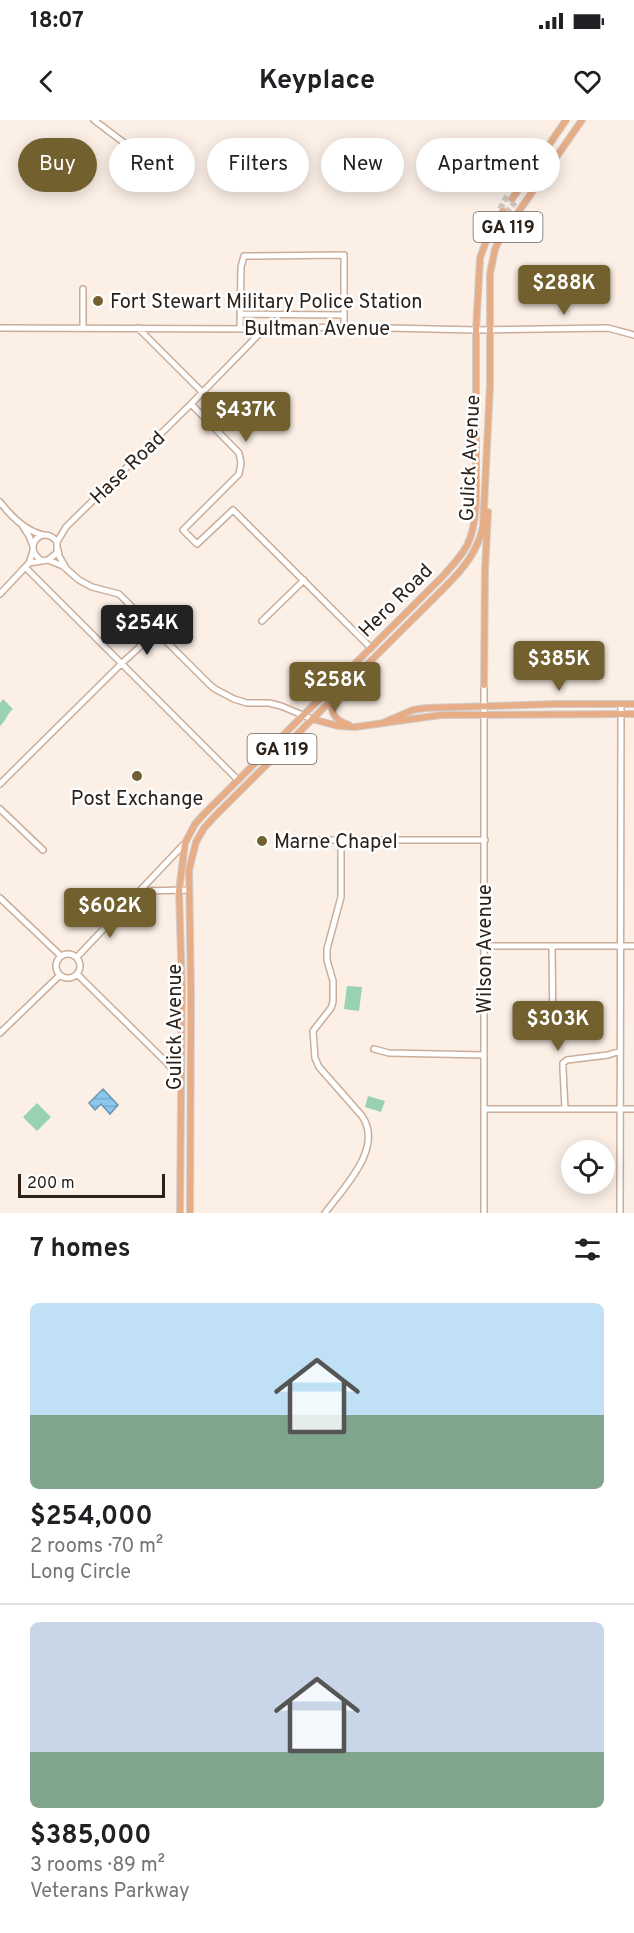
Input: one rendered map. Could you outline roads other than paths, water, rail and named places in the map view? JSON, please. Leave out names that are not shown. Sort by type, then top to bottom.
[{"type":"main road","name":"GA 119","points":[[511,199],[567,120]]},
{"type":"main road","name":"Gulick Avenue","points":[[190,1213],[192,998],[189,890],[191,859],[196,842],[204,828],[472,557],[483,527],[490,274],[495,249],[582,120]]},
{"type":"main road","name":"GA 119","points":[[476,330],[480,258],[489,233],[502,212]]},
{"type":"main road","name":"Hero Road","points":[[185,843],[195,824],[371,648],[469,545],[476,504],[476,330]]},
{"type":"main road","points":[[484,685],[485,570],[488,525],[486,470]]},
{"type":"main road","points":[[332,699],[331,710],[334,717],[355,727]]},
{"type":"main road","points":[[379,725],[413,710],[484,705],[634,704]]},
{"type":"main road","points":[[312,719],[338,726],[355,727],[441,716],[634,714]]},
{"type":"main road","name":"Gulick Avenue","points":[[180,1213],[181,943],[179,891],[185,843]]},
{"type":"street","points":[[94,120],[118,138]]},
{"type":"street","points":[[240,328],[240,267],[244,256],[344,255],[344,327]]},
{"type":"street","points":[[83,289],[83,328]]},
{"type":"street","points":[[240,314],[344,315]]},
{"type":"street","name":"Bultman Avenue","points":[[0,328],[344,327],[476,330],[608,328],[634,335]]},
{"type":"street","points":[[138,328],[202,392]]},
{"type":"street","name":"Hase Road","points":[[66,527],[264,329]]},
{"type":"street","points":[[191,404],[239,453],[241,463],[239,474],[183,530],[197,544],[233,510],[371,648]]},
{"type":"street","points":[[0,502],[21,523],[33,531],[51,536],[57,542],[59,556],[67,569]]},
{"type":"street","points":[[21,523],[29,536],[34,554],[44,560],[58,563],[92,587],[119,594],[209,684],[225,695],[247,703],[269,703],[281,706],[312,719]]},
{"type":"street","points":[[0,594],[27,565],[37,538],[66,527]]},
{"type":"street","points":[[57,542],[66,527]]},
{"type":"street","points":[[27,565],[54,556],[58,550]]},
{"type":"street","points":[[27,565],[238,780]]},
{"type":"street","points":[[262,621],[304,580]]},
{"type":"street","points":[[0,784],[121,663],[157,631]]},
{"type":"street","name":"Wilson Avenue","points":[[484,685],[484,1213]]},
{"type":"street","points":[[620,1213],[621,704]]},
{"type":"street","points":[[0,809],[43,850]]},
{"type":"street","points":[[307,840],[485,840]]},
{"type":"street","points":[[326,1213],[349,1182],[368,1149],[370,1138],[367,1123],[323,1072],[315,1058],[313,1031],[333,1002],[333,981],[327,960],[327,949],[341,897],[341,841]]},
{"type":"street","points":[[77,957],[185,843]]},
{"type":"street","points":[[139,891],[189,890]]},
{"type":"street","points":[[0,898],[61,956]]},
{"type":"street","points":[[485,946],[634,946]]},
{"type":"street","points":[[552,946],[553,1036]]},
{"type":"street","points":[[70,953],[77,957],[81,963],[81,969],[77,974],[69,978],[60,975],[56,965],[61,956],[70,953]]},
{"type":"street","points":[[77,974],[167,1063],[181,1081]]},
{"type":"street","points":[[0,1033],[60,975]]},
{"type":"street","points":[[374,1049],[389,1053],[484,1055]]},
{"type":"street","points":[[565,1109],[563,1063],[567,1060],[608,1055],[620,1051]]},
{"type":"street","points":[[167,1063],[173,1064],[181,1060]]},
{"type":"street","points":[[485,1109],[634,1109]]},
{"type":"water","points":[[103,1089],[118,1105],[110,1114],[101,1104],[95,1110],[89,1103]]},
{"type":"tunnel","points":[[500,209],[507,196]]},
{"type":"tunnel","points":[[506,213],[515,202]]},
{"type":"place","name":"Fort Stewart Military Police Station","points":[[98,301]]},
{"type":"place","name":"Post Exchange","points":[[137,776]]},
{"type":"place","name":"Marne Chapel","points":[[262,841]]}]
